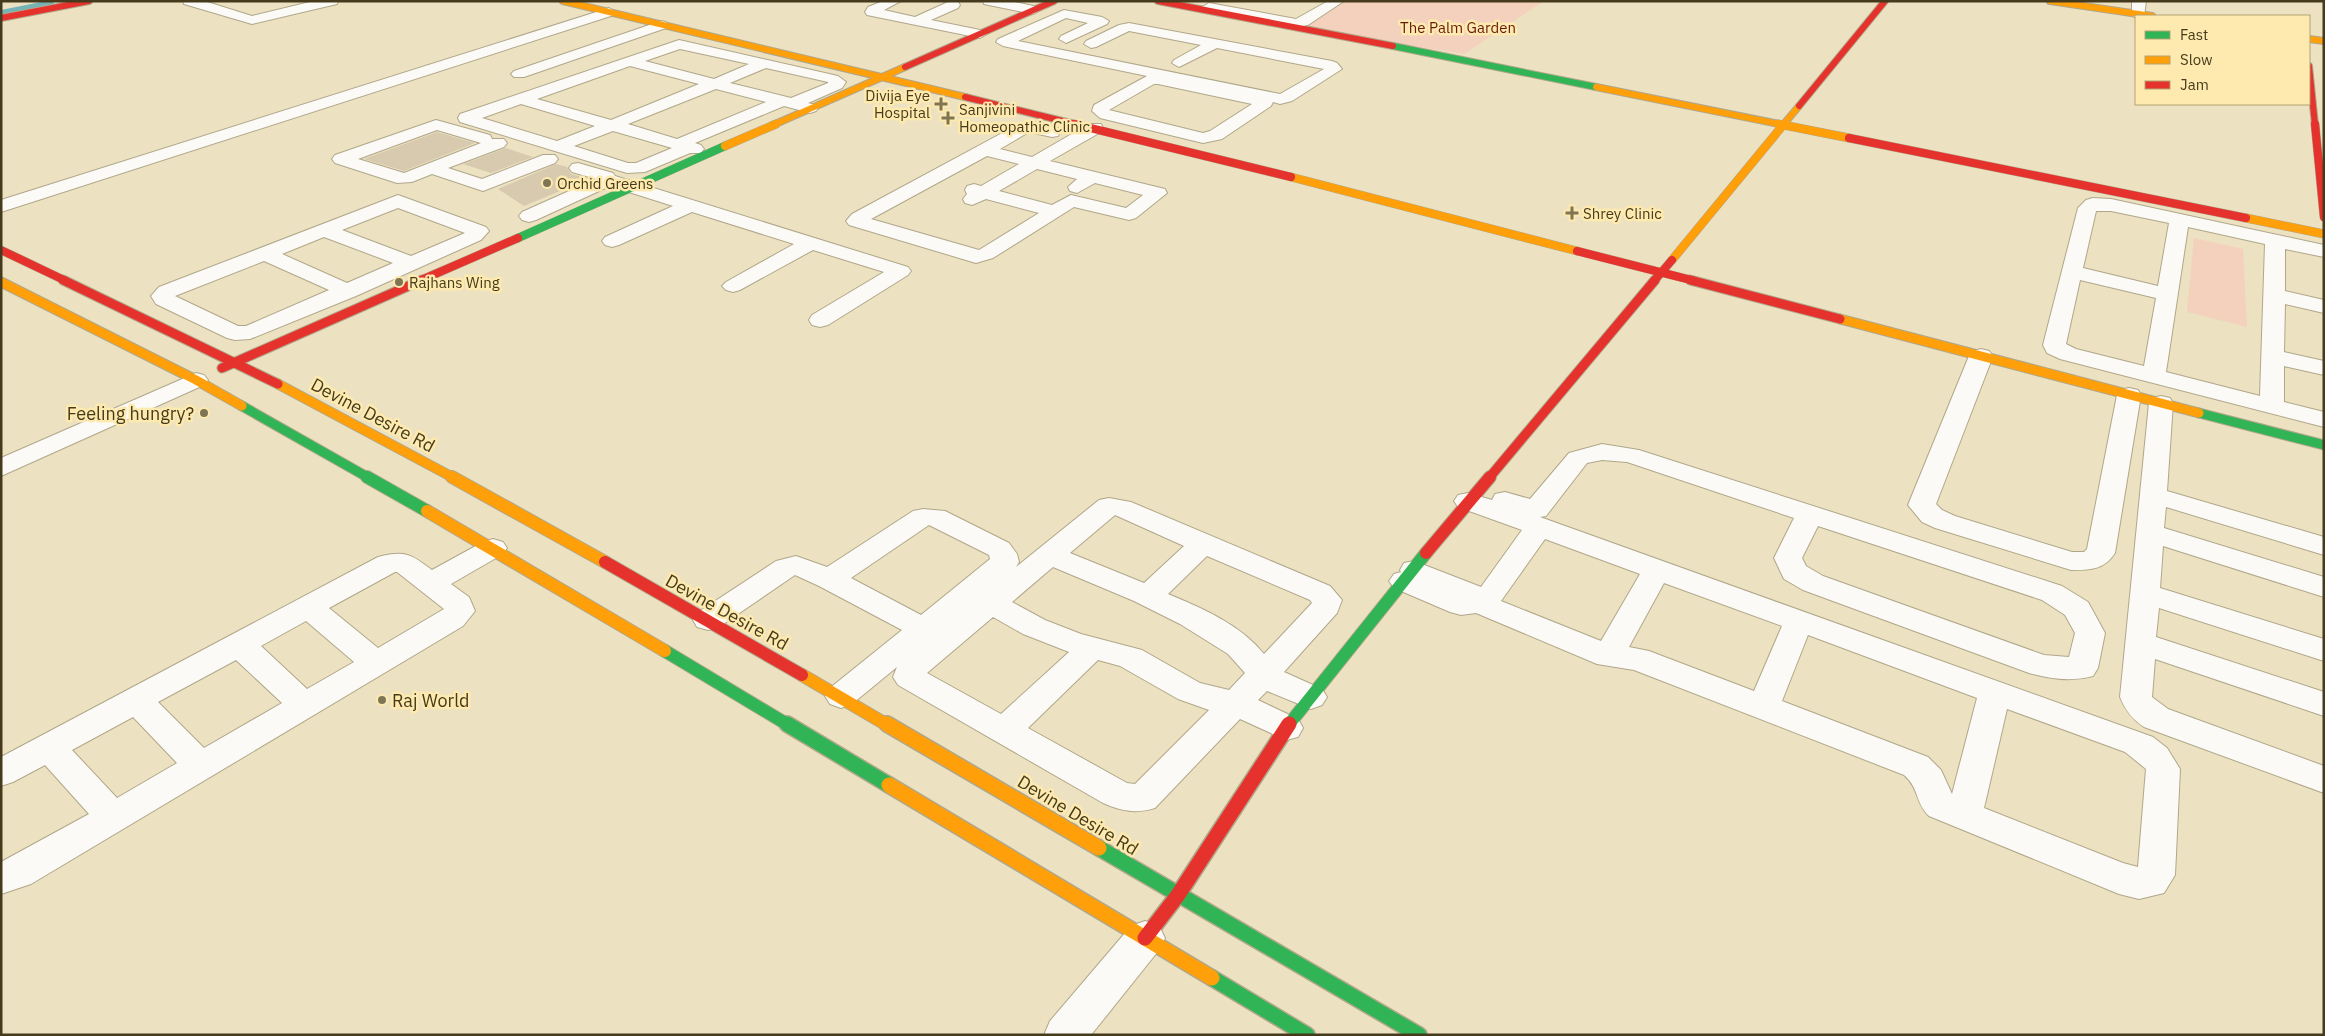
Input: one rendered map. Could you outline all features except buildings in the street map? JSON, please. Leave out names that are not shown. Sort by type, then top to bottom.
[{"type":"street","points":[[1,18],[89,1]]},
{"type":"street","points":[[189,1],[252,20],[332,1]]},
{"type":"street","points":[[563,1],[1027,110],[2129,394],[2157,389],[2204,389],[2324,420]]},
{"type":"street","points":[[896,1],[872,12],[980,34]]},
{"type":"street","points":[[989,1],[1033,10]]},
{"type":"street","points":[[1,468],[234,363],[1054,1]]},
{"type":"street","points":[[1158,1],[1459,58],[1784,124],[2223,221],[2324,234]]},
{"type":"street","points":[[1215,8],[1228,1]]},
{"type":"street","points":[[1184,2],[1248,17],[1299,23],[1338,1]]},
{"type":"street","points":[[1065,1035],[1178,895],[1286,728],[1473,496],[1569,385],[1885,1]]},
{"type":"street","points":[[2050,1],[2143,11]]},
{"type":"street","points":[[917,21],[953,6]]},
{"type":"street","points":[[1248,17],[1267,6]]},
{"type":"street","points":[[1304,7],[1322,10]]},
{"type":"street","points":[[1,198],[107,168],[603,11]]},
{"type":"street","points":[[1048,52],[1102,21],[1064,14],[1003,42],[1048,52],[1282,99],[1334,69],[1332,66],[1126,27],[1091,44]]},
{"type":"street","points":[[519,74],[661,25]]},
{"type":"street","points":[[1000,25],[1120,50],[1102,63]]},
{"type":"street","points":[[1138,44],[1160,33]]},
{"type":"street","points":[[2310,39],[2324,41]]},
{"type":"street","points":[[1168,76],[1190,65],[1215,43]]},
{"type":"street","points":[[679,44],[738,57],[833,78],[838,82],[836,85],[788,102],[684,146],[636,169],[591,157],[553,153],[494,135],[466,118],[679,44]]},
{"type":"street","points":[[1218,60],[1240,48]]},
{"type":"street","points":[[609,107],[523,137],[494,135],[439,125],[385,142],[341,159],[397,178],[406,178],[439,165],[494,135],[547,106],[705,49]]},
{"type":"street","points":[[1255,68],[1277,55]]},
{"type":"street","points":[[662,87],[738,57]]},
{"type":"street","points":[[1161,59],[1190,65]]},
{"type":"street","points":[[627,61],[811,108]]},
{"type":"street","points":[[385,142],[416,152],[483,185],[611,125],[766,63]]},
{"type":"street","points":[[2310,70],[2318,99],[2324,216]]},
{"type":"street","points":[[716,101],[801,71]]},
{"type":"street","points":[[1222,87],[1241,76]]},
{"type":"street","points":[[1184,150],[1203,138],[1216,135],[1264,103],[1158,79],[1150,80],[1100,108],[1100,111],[1106,115],[1203,138]]},
{"type":"street","points":[[521,99],[709,153]]},
{"type":"street","points":[[942,154],[1027,110]]},
{"type":"street","points":[[591,157],[664,122]]},
{"type":"street","points":[[1052,132],[1032,127],[1025,128],[856,221],[976,257],[986,254],[1071,201]]},
{"type":"street","points":[[978,196],[1095,128]]},
{"type":"street","points":[[523,137],[553,153],[607,177],[609,180],[811,242],[916,262],[820,320]]},
{"type":"street","points":[[984,150],[1158,193],[1129,214],[1071,201],[1062,197],[1092,177]]},
{"type":"street","points":[[1,206],[107,168]]},
{"type":"street","points":[[932,178],[978,196],[1054,211]]},
{"type":"street","points":[[529,216],[609,180]]},
{"type":"street","points":[[402,201],[479,231],[474,236],[348,291],[261,328],[242,333],[227,329],[164,299],[162,296],[167,292],[264,253],[391,203],[402,201]]},
{"type":"street","points":[[2324,251],[2275,240],[2223,221],[2180,220],[2100,203],[2088,205],[2054,342],[2055,348],[2157,389],[2202,414],[2324,446]]},
{"type":"street","points":[[612,242],[691,204]]},
{"type":"street","points":[[2180,220],[2167,294],[2157,389],[2153,495],[2136,698],[2145,712],[2156,718],[2324,780]]},
{"type":"street","points":[[324,230],[411,263]]},
{"type":"street","points":[[2272,406],[2275,240]]},
{"type":"street","points":[[733,286],[811,242]]},
{"type":"street","name":"Devine Desire Rd","points":[[1,250],[234,363],[364,429],[841,696],[1419,1035]]},
{"type":"street","points":[[264,253],[348,291]]},
{"type":"street","points":[[2071,272],[2167,294]]},
{"type":"street","points":[[377,278],[402,289]]},
{"type":"street","points":[[1,282],[196,380],[493,548],[1307,1035]]},
{"type":"street","points":[[2274,295],[2324,307]]},
{"type":"street","points":[[1981,356],[1922,505],[1932,516],[1945,522],[2071,561],[2091,561],[2101,553],[2129,394]]},
{"type":"street","points":[[2273,356],[2324,368]]},
{"type":"street","points":[[2202,414],[2204,389]]},
{"type":"street","points":[[1473,496],[1536,510],[1578,458],[1602,452],[1630,455],[1810,513],[2052,593],[2077,609],[2090,633],[2082,668],[2063,669],[2040,665],[1813,583],[1794,572],[1788,558],[1810,513]]},
{"type":"street","points":[[2153,495],[2324,546]]},
{"type":"street","points":[[1409,575],[1471,594],[1481,604],[1608,656],[1638,659],[1916,766],[1927,776],[1932,784],[1936,801],[1942,806],[2119,878],[2139,883],[2151,882],[2156,875],[2162,769],[2159,760],[2150,751],[2137,743],[1539,527],[1473,496]]},
{"type":"street","points":[[1109,506],[1121,508],[1320,593],[1327,600],[1326,606],[1264,674],[1143,798],[1124,797],[910,677],[913,667],[1049,555],[1109,506]]},
{"type":"street","points":[[828,579],[923,517],[935,517],[999,548],[1005,562],[841,696]]},
{"type":"street","points":[[1481,604],[1539,527]]},
{"type":"street","points":[[2150,533],[2324,587]]},
{"type":"street","points":[[1147,597],[1204,543]]},
{"type":"street","points":[[431,583],[493,548]]},
{"type":"street","points":[[1049,555],[1191,617],[1235,642],[1250,655],[1264,674],[1311,697]]},
{"type":"street","points":[[1,773],[393,562],[403,562],[458,604],[460,611],[452,619],[18,873],[1,878]]},
{"type":"street","points":[[708,620],[786,568],[796,565],[828,579],[924,629]]},
{"type":"street","points":[[1608,656],[1657,570]]},
{"type":"street","points":[[2144,593],[2324,650]]},
{"type":"street","points":[[991,603],[1034,627],[1092,648],[1131,658],[1189,691],[1206,698],[1236,703],[1286,728]]},
{"type":"street","points":[[308,607],[376,663]]},
{"type":"street","points":[[1763,707],[1799,621]]},
{"type":"street","points":[[2141,643],[2324,704]]},
{"type":"street","points":[[239,644],[304,705]]},
{"type":"street","points":[[1004,731],[1092,648]]},
{"type":"street","points":[[1965,815],[1995,692]]},
{"type":"street","points":[[136,700],[201,766]]},
{"type":"street","points":[[49,747],[113,817]]},
{"type":"green space","name":"The Palm Garden","points":[[1344,1],[1544,1],[1464,54],[1299,28]]},
{"type":"green space","points":[[2194,238],[2243,249],[2247,327],[2187,312]]},
{"type":"waterway","points":[[1,14],[48,5]]},
{"type":"traffic: fast","points":[[1393,46],[1596,87]]},
{"type":"traffic: fast","points":[[518,238],[725,146]]},
{"type":"traffic: fast","points":[[242,406],[427,511]]},
{"type":"traffic: fast","points":[[2199,413],[2324,445]]},
{"type":"traffic: fast","points":[[1290,723],[1426,553]]},
{"type":"traffic: fast","points":[[665,651],[889,785]]},
{"type":"traffic: fast","points":[[1099,848],[1419,1035]]},
{"type":"traffic: fast","points":[[1212,978],[1307,1035]]},
{"type":"traffic: slow","points":[[563,1],[965,97]]},
{"type":"traffic: slow","points":[[2050,1],[2145,15]]},
{"type":"traffic: slow","points":[[2310,39],[2324,41]]},
{"type":"traffic: slow","points":[[725,146],[905,67]]},
{"type":"traffic: slow","points":[[1596,87],[1849,138]]},
{"type":"traffic: slow","points":[[1672,260],[1799,106]]},
{"type":"traffic: slow","points":[[1291,177],[1577,251]]},
{"type":"traffic: slow","points":[[2246,218],[2324,234]]},
{"type":"traffic: slow","points":[[1,282],[196,380],[242,406]]},
{"type":"traffic: slow","points":[[1840,319],[2199,413]]},
{"type":"traffic: slow","points":[[278,384],[367,430],[605,562]]},
{"type":"traffic: slow","points":[[427,511],[665,651]]},
{"type":"traffic: slow","points":[[802,675],[1099,848]]},
{"type":"traffic: slow","points":[[889,785],[1212,978]]},
{"type":"traffic: jam","points":[[1,18],[89,1]]},
{"type":"traffic: jam","points":[[905,67],[1054,1]]},
{"type":"traffic: jam","points":[[1158,1],[1393,46]]},
{"type":"traffic: jam","points":[[1799,106],[1885,1]]},
{"type":"traffic: jam","points":[[2310,76],[2324,217]]},
{"type":"traffic: jam","points":[[965,97],[1291,177]]},
{"type":"traffic: jam","points":[[1849,138],[2246,218]]},
{"type":"traffic: jam","points":[[222,368],[518,238]]},
{"type":"traffic: jam","points":[[1,250],[278,384]]},
{"type":"traffic: jam","points":[[1577,251],[1840,319]]},
{"type":"traffic: jam","points":[[1426,553],[1672,260]]},
{"type":"traffic: jam","points":[[605,562],[802,675]]},
{"type":"traffic: jam","points":[[1145,938],[1178,895],[1290,723]]},
{"type":"place","name":"Divija Eye Hospital","points":[[941,104]]},
{"type":"place","name":"Sanjivini Homeopathic Clinic","points":[[948,118]]},
{"type":"place","name":"Orchid Greens","points":[[547,183]]},
{"type":"place","name":"Shrey Clinic","points":[[1572,213]]},
{"type":"place","name":"Rajhans Wing","points":[[399,282]]},
{"type":"place","name":"Feeling hungry?","points":[[204,413]]},
{"type":"place","name":"Raj World","points":[[382,700]]}]
